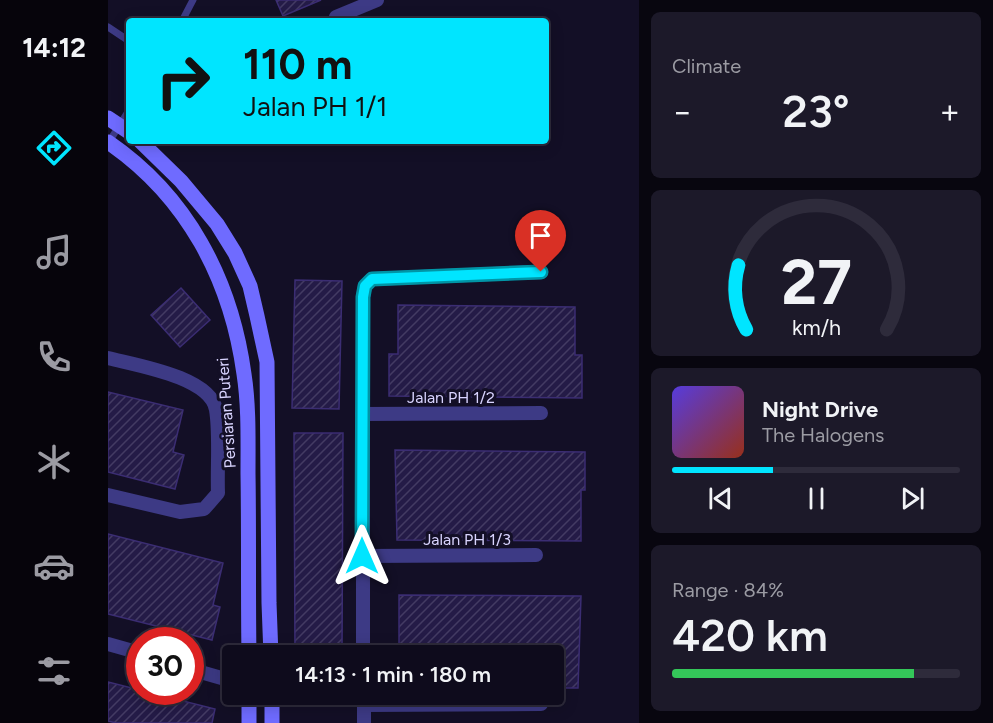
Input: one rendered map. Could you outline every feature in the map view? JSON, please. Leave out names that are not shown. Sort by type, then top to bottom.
[{"type":"main road","name":"Persiaran Puteri","points":[[109,142],[154,179],[172,199],[209,255],[236,331],[245,375],[247,406],[250,541],[249,645]]},
{"type":"main road","points":[[143,144],[181,181],[218,224],[235,253],[250,286],[267,362],[271,645]]},
{"type":"main road","points":[[249,705],[249,723]]},
{"type":"main road","points":[[272,705],[272,723]]},
{"type":"street","points":[[336,17],[377,0]]},
{"type":"street","points":[[363,645],[362,414],[365,286],[372,279],[541,272]]},
{"type":"street","points":[[108,358],[175,375],[203,389],[216,407],[218,493],[204,509],[180,512],[108,495]]},
{"type":"street","name":"Jalan PH 1/2","points":[[362,414],[541,412]]},
{"type":"street","name":"Jalan PH 1/3","points":[[362,556],[536,555]]},
{"type":"street","points":[[108,644],[126,649]]},
{"type":"street","points":[[204,673],[222,678]]},
{"type":"street","points":[[364,705],[364,723]]},
{"type":"lane","points":[[184,18],[193,0]]},
{"type":"lane","points":[[108,27],[126,39]]},
{"type":"lane","points":[[109,142],[119,125]]},
{"type":"building","points":[[276,0],[321,0],[283,16]]},
{"type":"building","points":[[295,280],[342,281],[339,409],[292,408]]},
{"type":"building","points":[[181,288],[210,320],[180,347],[151,315]]},
{"type":"building","points":[[398,305],[575,307],[575,355],[582,355],[582,398],[389,396],[389,354],[398,354]]},
{"type":"building","points":[[108,392],[183,410],[173,452],[184,455],[175,489],[108,472]]},
{"type":"building","points":[[294,433],[343,433],[342,645],[295,645]]},
{"type":"building","points":[[395,450],[585,452],[585,490],[581,490],[581,541],[397,540]]},
{"type":"building","points":[[108,534],[223,563],[213,605],[220,607],[212,640],[204,638],[204,627],[160,627],[108,614]]},
{"type":"building","points":[[399,595],[581,596],[578,688],[564,688],[564,645],[399,645]]},
{"type":"building","points":[[108,682],[126,687],[126,705],[199,705],[215,709],[212,723],[116,723],[108,721]]},
{"type":"route","points":[[362,556],[363,297],[365,286],[372,279],[541,272]]}]
